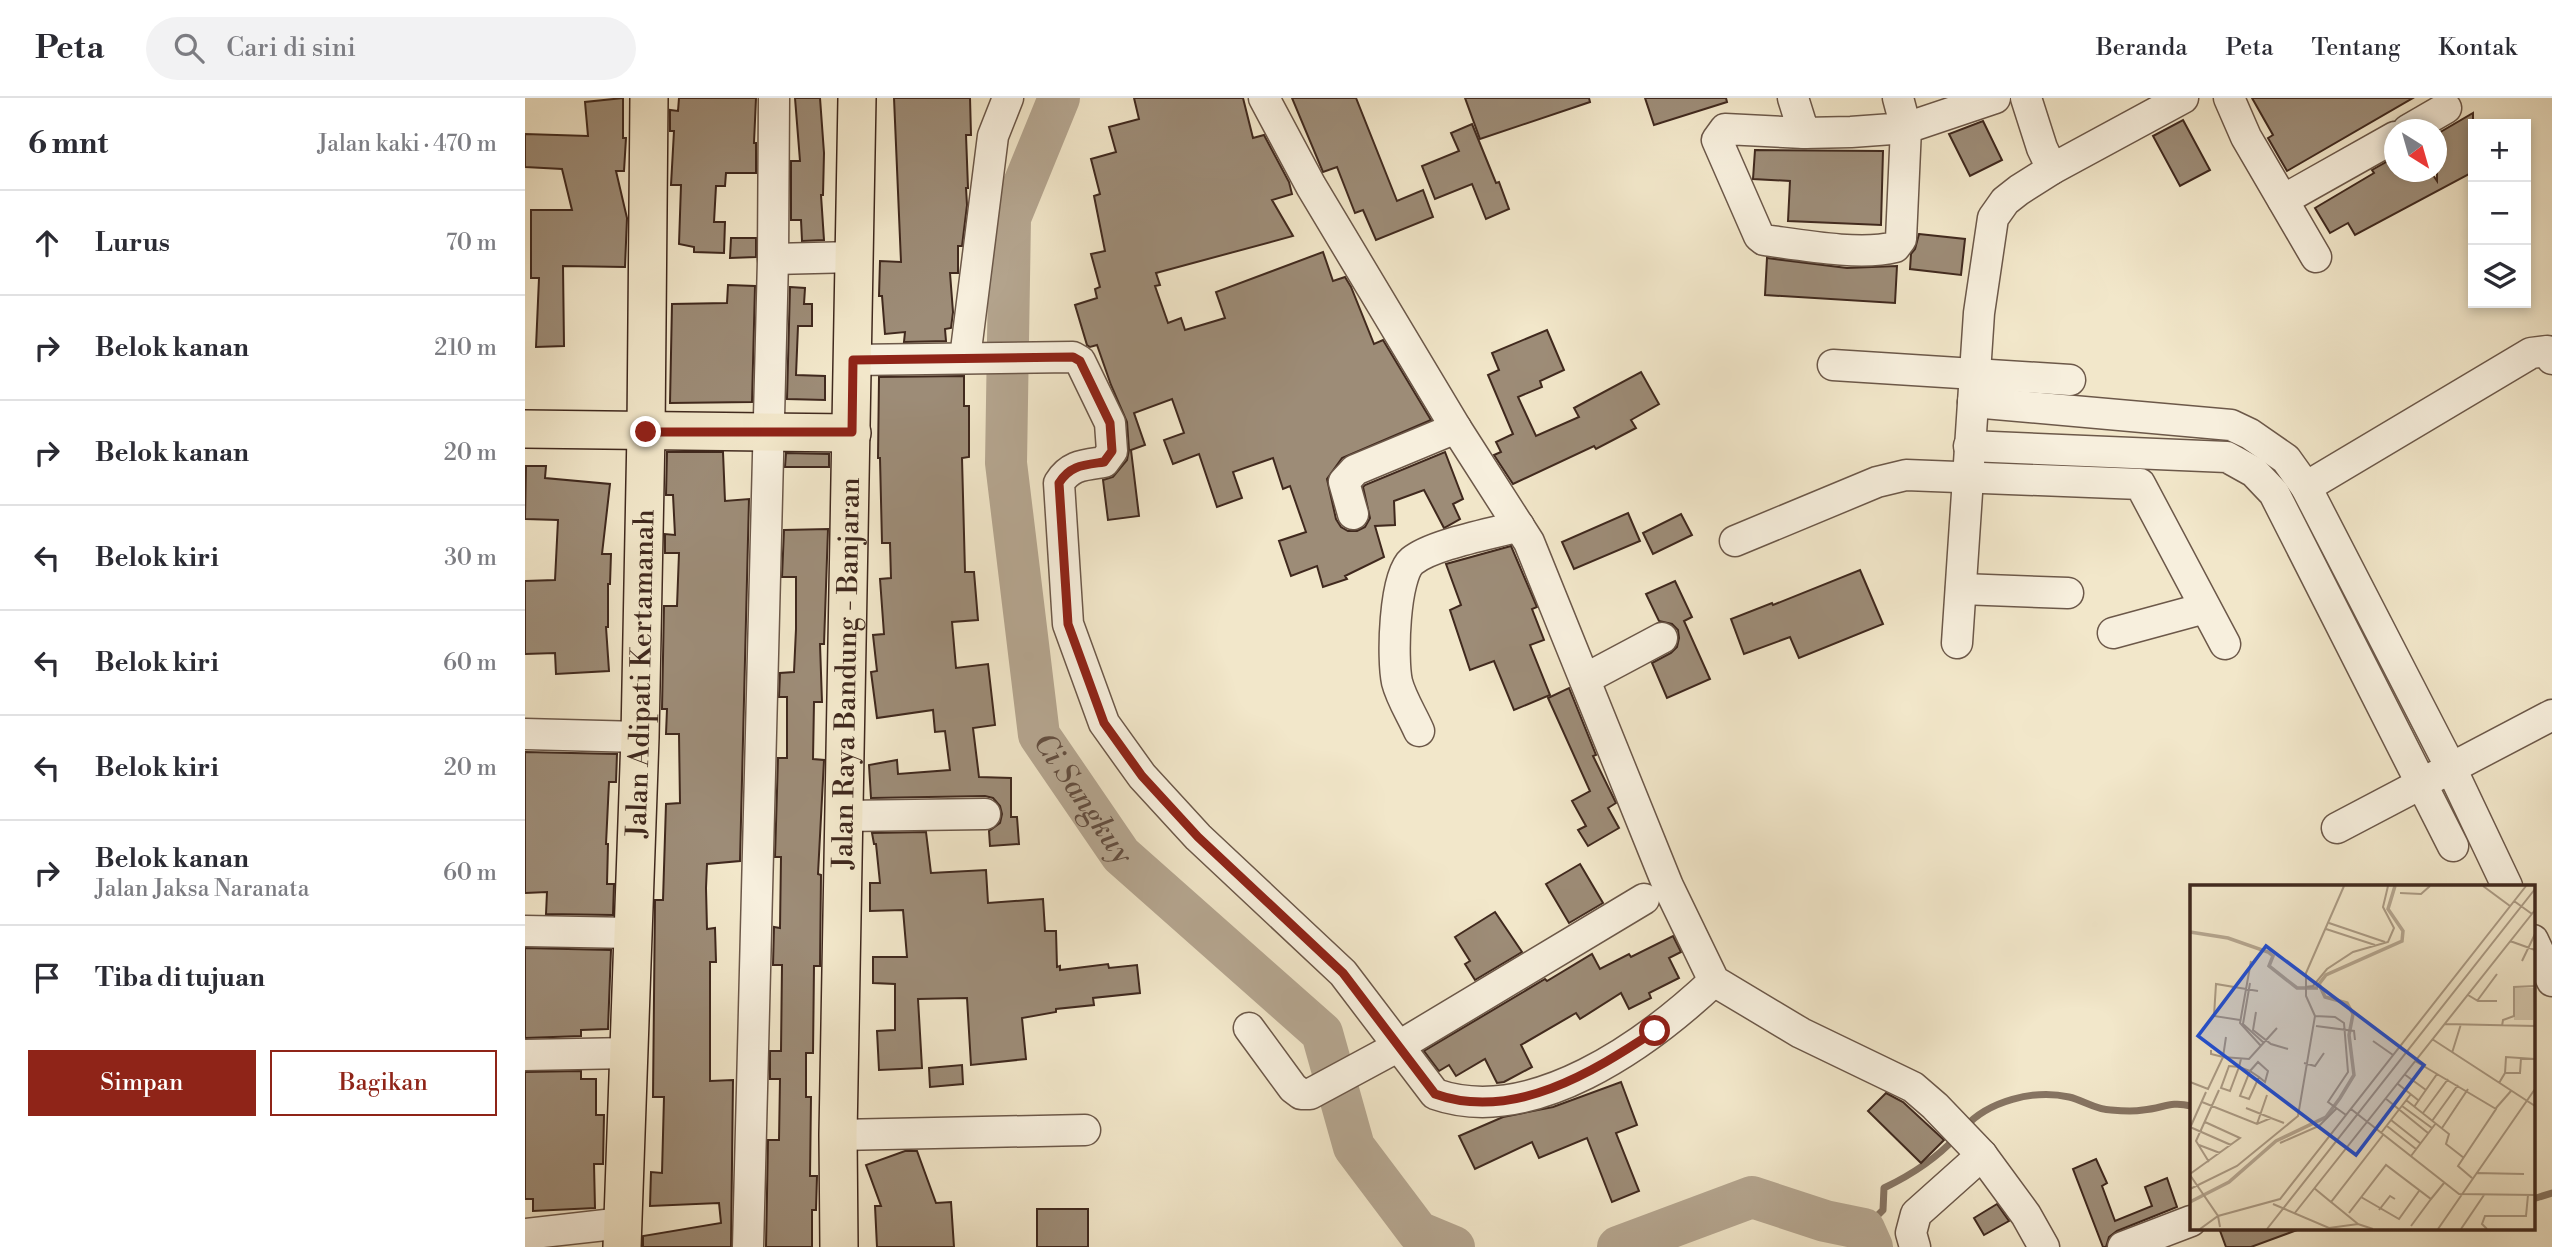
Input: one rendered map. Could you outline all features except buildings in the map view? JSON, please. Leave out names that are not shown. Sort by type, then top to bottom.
[{"type":"main road","name":"Jalan Adipati Kertamanah","points":[[622,1235],[640,737],[649,98]]},
{"type":"main road","name":"Jalan Raya Bandung - Banjaran","points":[[839,1247],[838,1135],[857,98]]},
{"type":"main road","points":[[525,429],[852,432]]},
{"type":"street","points":[[748,1247],[773,259],[774,98]]},
{"type":"street","points":[[967,358],[993,136],[1008,98]]},
{"type":"street","points":[[1264,98],[1311,186],[1456,428],[1529,542],[1668,886],[1714,981],[1801,1033],[1913,1087],[1969,1142],[2026,1215],[2044,1247]]},
{"type":"street","points":[[1793,98],[1804,133]]},
{"type":"street","points":[[1898,98],[1906,128],[1901,239],[1895,247],[1884,250],[1831,248],[1764,240],[1759,236],[1717,141],[1725,129],[1804,133],[1906,128],[1995,98]]},
{"type":"street","points":[[2026,98],[2042,148],[2052,169]]},
{"type":"street","points":[[1957,643],[1979,313],[1993,218],[2005,201],[2052,169],[2183,98]]},
{"type":"street","points":[[2229,98],[2246,137],[2316,257]]},
{"type":"street","points":[[2427,119],[2446,108]]},
{"type":"street","points":[[2283,200],[2384,143]]},
{"type":"street","points":[[773,259],[855,257]]},
{"type":"street","points":[[2306,487],[2531,353],[2547,351],[2552,359]]},
{"type":"street","points":[[853,360],[1073,357],[1080,361],[1110,423],[1112,451],[1104,462],[1074,467],[1064,474],[1059,483],[1068,624],[1104,723],[1142,776],[1188,827],[1343,973],[1388,1052],[1435,1094],[1454,1101],[1477,1102],[1514,1099],[1551,1089],[1606,1064],[1655,1031],[1714,981]]},
{"type":"street","points":[[1833,365],[2070,380]]},
{"type":"street","points":[[1973,402],[2231,425],[2286,458],[2306,487],[2451,768],[2506,885]]},
{"type":"street","points":[[1353,514],[1344,482],[1346,477],[1355,470],[1456,428]]},
{"type":"street","points":[[1969,446],[2227,457],[2254,472],[2274,493],[2453,846]]},
{"type":"street","points":[[1735,541],[1878,482],[1906,475],[2140,484],[2225,644]]},
{"type":"street","points":[[1419,731],[1398,686],[1393,664],[1401,581],[1409,563],[1425,553],[1519,526]]},
{"type":"street","points":[[1961,589],[2069,593]]},
{"type":"street","points":[[2113,633],[2205,608]]},
{"type":"street","points":[[1585,679],[1663,638]]},
{"type":"street","points":[[2337,828],[2552,715]]},
{"type":"street","points":[[525,734],[640,737]]},
{"type":"street","points":[[844,816],[985,814]]},
{"type":"street","points":[[1249,1028],[1293,1088],[1301,1094],[1310,1094],[1388,1052],[1644,899]]},
{"type":"street","points":[[525,931],[633,933]]},
{"type":"street","points":[[2535,944],[2552,981]]},
{"type":"street","points":[[525,1055],[630,1053]]},
{"type":"street","points":[[838,1135],[1085,1130]]},
{"type":"street","points":[[1915,1247],[1912,1233],[1916,1214],[1969,1142]]},
{"type":"street","points":[[2123,1247],[2190,1222]]},
{"type":"street","points":[[525,1234],[622,1235]]},
{"type":"waterway","name":"Ci Sangkuy","points":[[1059,98],[1010,218],[1006,463],[1039,735],[1121,855],[1322,1033],[1354,1147],[1418,1232],[1454,1247]]},
{"type":"waterway","points":[[1964,1128],[1999,1104],[2027,1096],[2069,1097],[2100,1108],[2119,1111],[2139,1111],[2172,1105],[2190,1106]]},
{"type":"waterway","points":[[1864,1229],[1883,1210],[1884,1188],[1922,1166],[1956,1137]]},
{"type":"waterway","points":[[2535,1198],[2552,1193]]},
{"type":"waterway","name":"Ci Sangkuy","points":[[1618,1247],[1752,1197],[1825,1221],[1864,1229],[1872,1247]]},
{"type":"route","points":[[646,432],[852,432],[853,360],[1073,357],[1080,361],[1110,423],[1112,451],[1104,462],[1074,467],[1064,474],[1059,483],[1068,624],[1104,723],[1142,776],[1198,837],[1343,973],[1435,1094],[1454,1101],[1477,1102],[1514,1099],[1551,1089],[1606,1064],[1655,1031]]}]
